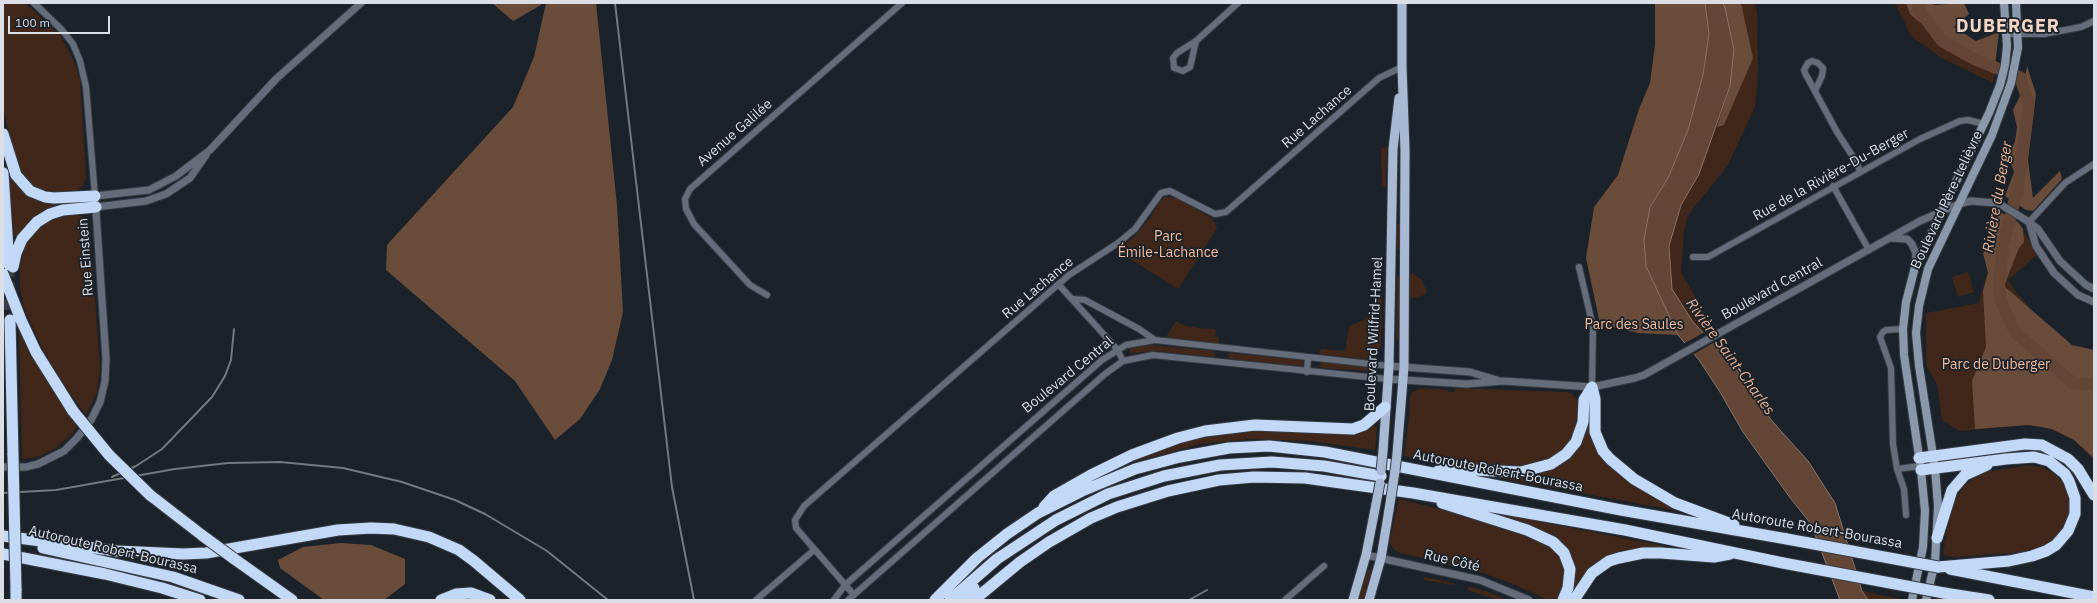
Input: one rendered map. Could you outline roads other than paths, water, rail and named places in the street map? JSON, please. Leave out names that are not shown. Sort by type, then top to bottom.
[{"type":"highway","points":[[3,134],[16,175],[30,190],[45,197],[95,201]]},
{"type":"highway","points":[[3,173],[9,269],[21,320],[36,352],[73,411],[109,455],[150,495],[203,536],[292,600]]},
{"type":"highway","points":[[9,269],[22,239],[37,222],[56,212],[95,201]]},
{"type":"highway","points":[[10,320],[16,594]]},
{"type":"highway","points":[[1428,473],[1447,469],[1521,472],[1551,464],[1566,454],[1581,433],[1584,400],[1592,387]]},
{"type":"highway","points":[[1592,387],[1595,399],[1595,432],[1603,451],[1619,468],[1634,479],[1676,503],[1750,532]]},
{"type":"highway","points":[[1038,513],[1054,496],[1091,475],[1132,455],[1178,438],[1205,431],[1255,426],[1353,429],[1364,425],[1385,407]]},
{"type":"highway","points":[[1920,464],[1933,456],[2025,444],[2042,445],[2068,459],[2078,469],[2094,495]]},
{"type":"highway","name":"Autoroute Robert-Bourassa","points":[[935,600],[977,558],[1007,534],[1038,513],[1082,491],[1135,469],[1180,457],[1229,448],[1269,446],[1360,458],[1428,473],[1621,510],[1943,567],[2094,596]]},
{"type":"highway","points":[[1920,464],[1935,468],[2006,459],[2027,457],[2040,458],[2049,461],[2064,474],[2073,490],[2076,506],[2072,522],[2068,531],[2056,545],[2032,556],[2009,561],[1943,567]]},
{"type":"highway","points":[[1937,538],[1947,500],[1958,482],[1975,469],[2006,459]]},
{"type":"highway","points":[[950,600],[996,559],[1078,508],[1108,494],[1164,476],[1197,469],[1244,463],[1272,462],[1324,466],[1376,475]]},
{"type":"highway","points":[[974,600],[1020,562],[1072,528],[1117,507],[1168,491],[1234,478],[1276,477],[1340,482],[1413,493],[1609,528],[1988,600]]},
{"type":"highway","points":[[1413,493],[1527,530],[1553,542],[1564,553],[1570,570],[1568,588],[1563,600]]},
{"type":"highway","points":[[3,536],[117,551],[183,554],[212,552],[338,530],[370,528],[394,529],[410,531],[429,537],[459,550],[520,600]]},
{"type":"highway","points":[[961,600],[1033,535]]},
{"type":"highway","name":"Autoroute Robert-Bourassa","points":[[3,540],[142,568],[207,587],[239,600]]},
{"type":"highway","points":[[1574,600],[1592,573],[1609,561],[1619,558],[1643,553],[1714,557],[1736,553]]},
{"type":"highway","name":"Autoroute Robert-Bourassa","points":[[3,555],[125,579],[200,600]]},
{"type":"highway","points":[[1944,592],[1964,600]]},
{"type":"highway","points":[[441,600],[456,594],[471,593],[490,600]]},
{"type":"main road","name":"Boulevard Wilfrid-Hamel","points":[[1369,600],[1381,558],[1389,510],[1397,454],[1404,368],[1406,150],[1402,67],[1402,3]]},
{"type":"main road","name":"Boulevard Père-Lelièvre","points":[[1912,600],[1920,566],[1925,511],[1920,464],[1904,356],[1903,329],[1906,302],[1915,267],[1984,124],[2000,83],[2006,57],[2007,34],[2004,3]]},
{"type":"main road","name":"Boulevard Père-Lelièvre","points":[[1926,600],[1935,562],[1938,506],[1935,468],[1918,361],[1917,318],[1921,292],[1928,269],[1992,135],[2010,87],[2016,58],[2018,34],[2016,3]]},
{"type":"main road","name":"Boulevard Wilfrid-Hamel","points":[[1353,600],[1366,555],[1376,504],[1376,475],[1383,451],[1389,366],[1393,149],[1402,67]]},
{"type":"street","name":"Rue Einstein","points":[[3,468],[26,467],[38,464],[64,451],[77,438],[91,420],[100,402],[104,388],[106,367],[86,87],[80,61],[73,44],[62,30],[34,3]]},
{"type":"street","points":[[95,201],[146,201],[166,194],[190,178],[210,150],[276,79],[361,3]]},
{"type":"street","name":"Avenue Galilée","points":[[766,295],[750,285],[694,224],[686,209],[685,199],[690,189],[902,3]]},
{"type":"street","points":[[1196,41],[1190,67],[1183,71],[1174,68],[1173,58],[1177,53],[1196,41],[1238,3]]},
{"type":"street","points":[[2007,34],[2044,34],[2066,30],[2094,21]]},
{"type":"street","name":"Rue Lachance","points":[[854,595],[796,528],[795,520],[804,506],[1069,275],[1118,243],[1135,229],[1161,193],[1165,191],[1181,195],[1215,214],[1226,212],[1379,78],[1402,67]]},
{"type":"street","points":[[1815,91],[1857,163],[1860,172]]},
{"type":"street","name":"Rue de la Rivière-Du-Berger","points":[[1693,258],[1708,257],[1833,186],[1920,139],[1960,121],[1968,120],[1984,124]]},
{"type":"street","points":[[95,201],[156,187],[176,176],[210,150]]},
{"type":"street","points":[[2094,164],[2065,183],[2029,222],[2036,246],[2054,273],[2078,295],[2094,302]]},
{"type":"street","points":[[1833,186],[1869,250]]},
{"type":"street","name":"Boulevard Central","points":[[848,600],[1123,360],[1153,355],[1403,381],[1467,384],[1503,381],[1592,387],[1644,375],[1891,238],[1941,212],[1959,204],[1971,201],[1995,203],[2003,206],[2029,222],[2038,229],[2060,261],[2086,285],[2094,289]]},
{"type":"street","points":[[1891,238],[1906,239],[1912,244],[1916,254],[1915,267]]},
{"type":"street","points":[[1580,267],[1593,327],[1592,387]]},
{"type":"street","points":[[1059,285],[1074,300],[1117,350],[1123,360]]},
{"type":"street","points":[[1074,300],[1085,300],[1139,329],[1155,340]]},
{"type":"street","points":[[1903,329],[1886,330],[1880,337],[1890,368],[1893,444],[1897,469],[1904,490],[1906,515]]},
{"type":"street","name":"Boulevard Central","points":[[834,600],[845,585],[1102,360],[1126,345],[1155,340],[1404,368],[1470,372],[1503,381]]},
{"type":"street","points":[[1221,362],[1222,348]]},
{"type":"street","points":[[1307,372],[1308,358]]},
{"type":"street","points":[[1897,469],[1920,464]]},
{"type":"street","points":[[979,468],[988,478]]},
{"type":"street","points":[[756,600],[814,550]]},
{"type":"street","name":"Rue Côté","points":[[1366,555],[1480,580],[1529,600]]},
{"type":"street","points":[[1285,600],[1324,566]]},
{"type":"waterway","name":"Rivière du Berger","points":[[1917,3],[1921,13],[1942,41],[1976,60],[2020,77],[2029,104],[2018,187],[2003,245],[1999,285],[2001,301],[2015,332],[2074,384],[2094,384]]},
{"type":"tunnel","points":[[9,266],[10,320]]},
{"type":"railway","points":[[615,3],[672,487],[694,600]]},
{"type":"railway","points":[[112,477],[136,466],[162,449],[212,397],[225,376],[231,360],[234,329]]},
{"type":"railway","points":[[3,493],[56,490],[175,469],[228,463],[280,462],[343,468],[402,482],[455,500],[485,514],[547,551],[608,600]]},
{"type":"railway","points":[[1189,600],[1207,590]]},
{"type":"district","name":"DUBERGER","points":[[2008,27]]},
{"type":"park label","name":"Parc Émile-Lachance","points":[[1168,246]]},
{"type":"park label","name":"Parc des Saules","points":[[1634,325]]},
{"type":"park label","name":"Parc de Duberger","points":[[1996,365]]},
{"type":"water label","name":"Rivière Saint-Charles","points":[[1730,357]]}]
